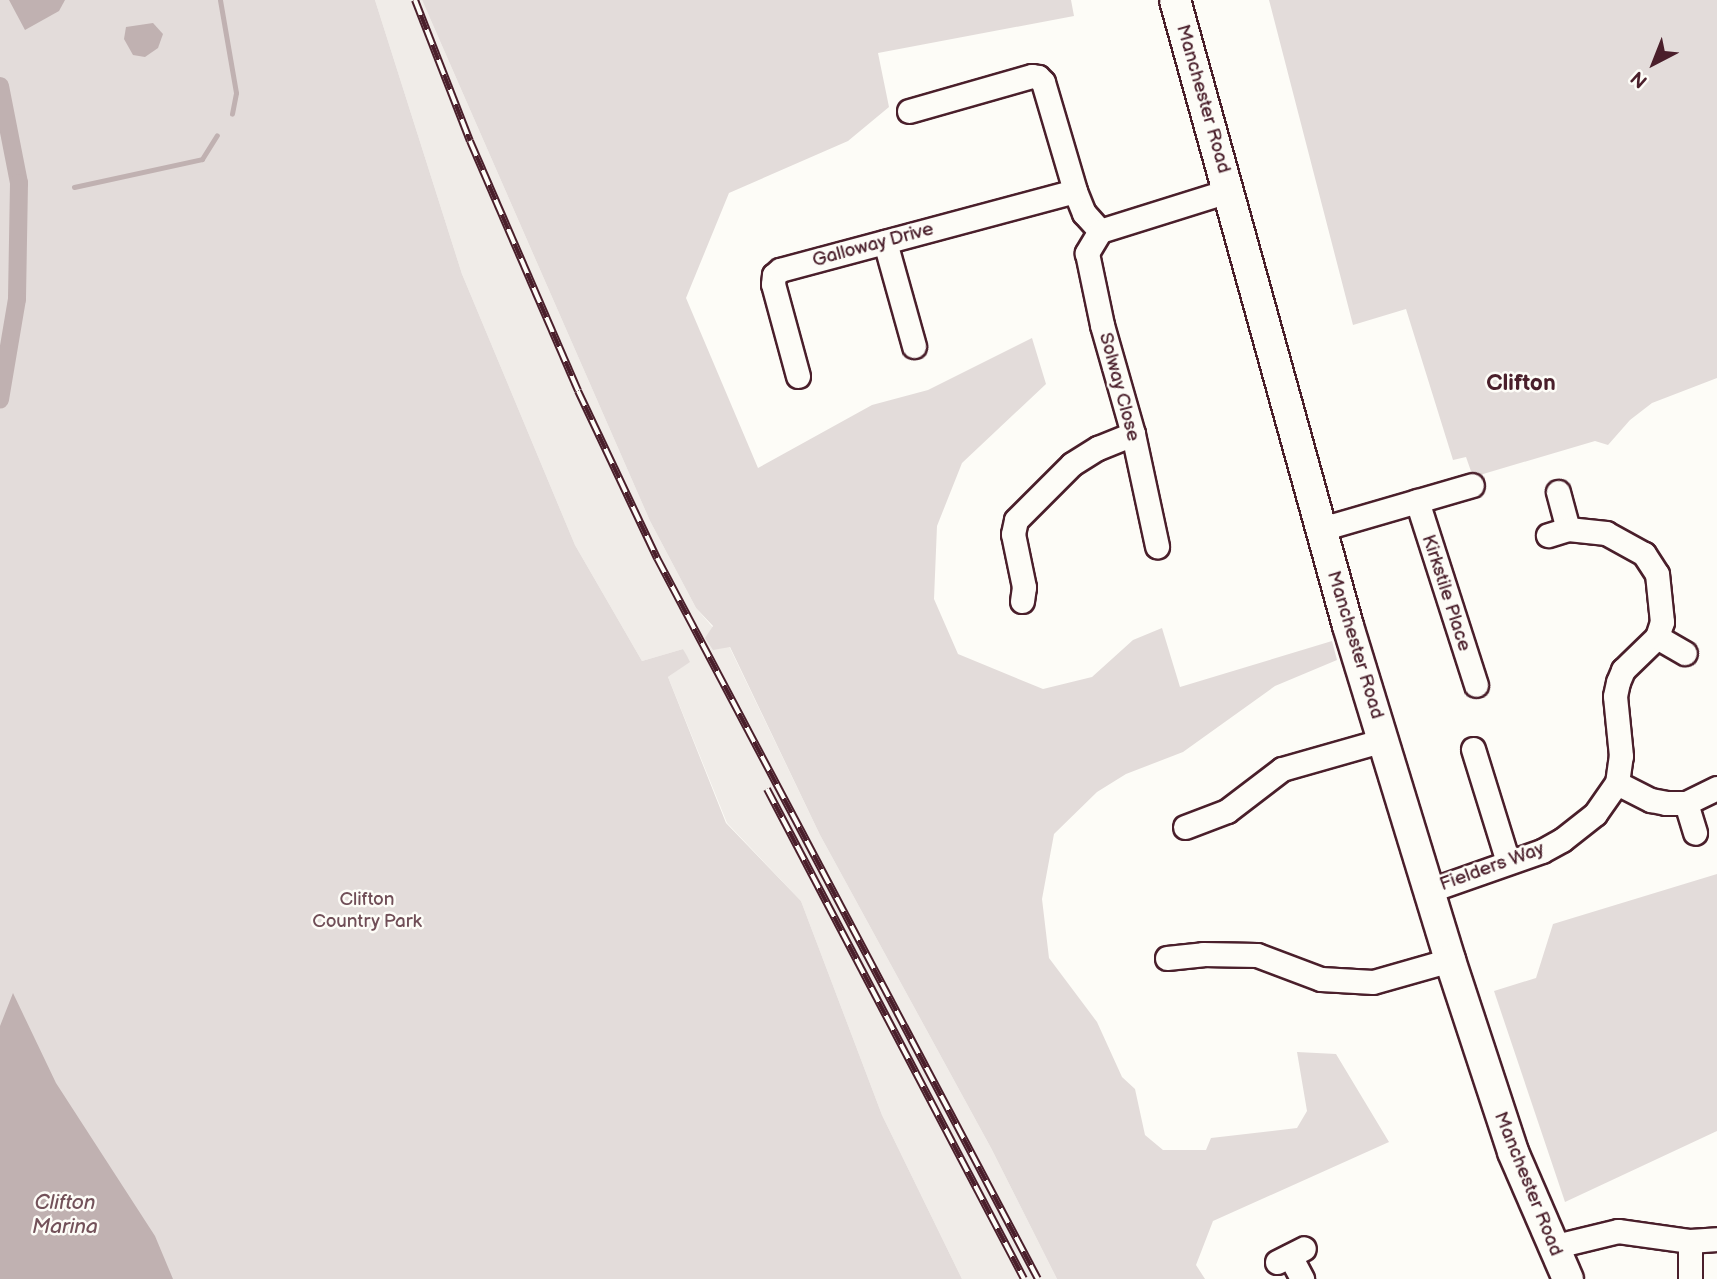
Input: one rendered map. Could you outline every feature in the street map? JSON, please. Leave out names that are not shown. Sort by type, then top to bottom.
[{"type":"main road","name":"Manchester Road","points":[[1175,0],[1321,529],[1450,960],[1513,1152],[1568,1279]]},
{"type":"street","points":[[909,111],[1032,76],[1038,77],[1043,82],[1075,191],[1084,213],[1100,231],[1228,191]]},
{"type":"street","name":"Galloway Drive","points":[[798,376],[773,284],[774,275],[780,270],[1075,191]]},
{"type":"street","name":"Solway Close","points":[[1100,231],[1087,253],[1133,435],[1157,546]]},
{"type":"street","points":[[885,242],[914,346]]},
{"type":"street","points":[[1022,601],[1024,587],[1013,534],[1016,520],[1072,464],[1098,448],[1133,435]]},
{"type":"street","points":[[1321,529],[1472,485]]},
{"type":"street","points":[[1558,492],[1558,532],[1605,533],[1644,554],[1657,574],[1662,603],[1662,622],[1657,637],[1623,670],[1615,696],[1620,756],[1617,783],[1651,800],[1686,803],[1717,789]]},
{"type":"street","name":"Kirkstile Place","points":[[1417,501],[1476,685]]},
{"type":"street","points":[[1657,637],[1685,653]]},
{"type":"street","points":[[1185,827],[1218,816],[1282,769],[1384,740]]},
{"type":"street","points":[[1473,749],[1488,772],[1508,862]]},
{"type":"street","name":"Fielders Way","points":[[1431,890],[1542,850],[1579,828],[1607,801],[1617,783]]},
{"type":"street","points":[[1686,803],[1695,833]]},
{"type":"street","points":[[1167,958],[1203,954],[1257,956],[1321,979],[1373,982],[1450,960]]},
{"type":"street","points":[[1552,1247],[1618,1231],[1690,1241],[1717,1239]]},
{"type":"street","points":[[1690,1241],[1690,1279]]},
{"type":"street","points":[[1290,1256],[1302,1279]]},
{"type":"shaded area","points":[[375,0],[422,0],[650,521],[696,608],[729,646],[820,835],[991,1148],[1057,1279],[962,1279],[882,1115],[801,901],[727,823],[668,677],[689,662],[683,649],[642,661],[575,545],[462,274]]},
{"type":"green space","name":"Clifton Country Park","points":[[0,0],[375,0],[462,274],[575,545],[642,661],[683,649],[687,656],[690,662],[668,677],[726,823],[801,901],[882,1115],[962,1279],[0,1279]]},
{"type":"green space","points":[[422,0],[1071,0],[1074,16],[878,53],[889,107],[848,141],[729,193],[686,298],[758,468],[872,405],[928,390],[1032,338],[1046,384],[962,463],[937,526],[934,599],[958,654],[1043,689],[1092,677],[1133,640],[1162,628],[1180,687],[1332,641],[1337,660],[1275,686],[1183,752],[1126,774],[1097,792],[1054,834],[1042,899],[1049,958],[1097,1022],[1122,1077],[1135,1089],[1145,1135],[1163,1150],[1206,1150],[1211,1138],[1297,1128],[1307,1111],[1297,1052],[1336,1054],[1389,1142],[1213,1221],[1196,1265],[1205,1279],[1057,1279],[991,1148],[820,835],[730,647],[713,650],[705,638],[713,626],[696,608],[650,521]]},
{"type":"green space","points":[[1269,0],[1717,0],[1717,378],[1652,403],[1630,420],[1608,445],[1595,441],[1473,477],[1466,457],[1453,460],[1406,309],[1353,325]]},
{"type":"green space","points":[[1717,874],[1717,1131],[1565,1202],[1494,991],[1536,978],[1553,924]]},
{"type":"water","points":[[9,0],[65,0],[59,11],[25,30]]},
{"type":"water","points":[[153,23],[163,34],[158,48],[145,57],[133,55],[124,39],[126,27]]},
{"type":"water","name":"Clifton Marina","points":[[13,993],[56,1083],[155,1236],[173,1279],[0,1279],[0,1026]]},
{"type":"waterway","points":[[220,0],[236,93],[232,114]]},
{"type":"waterway","points":[[0,86],[19,183],[17,299],[0,400]]},
{"type":"waterway","points":[[74,187],[202,159],[217,135]]},
{"type":"railway","points":[[415,0],[470,141],[578,391],[657,558],[1038,1279]]},
{"type":"railway","points":[[767,789],[1024,1279]]},
{"type":"district","name":"Clifton","points":[[1521,383]]}]
